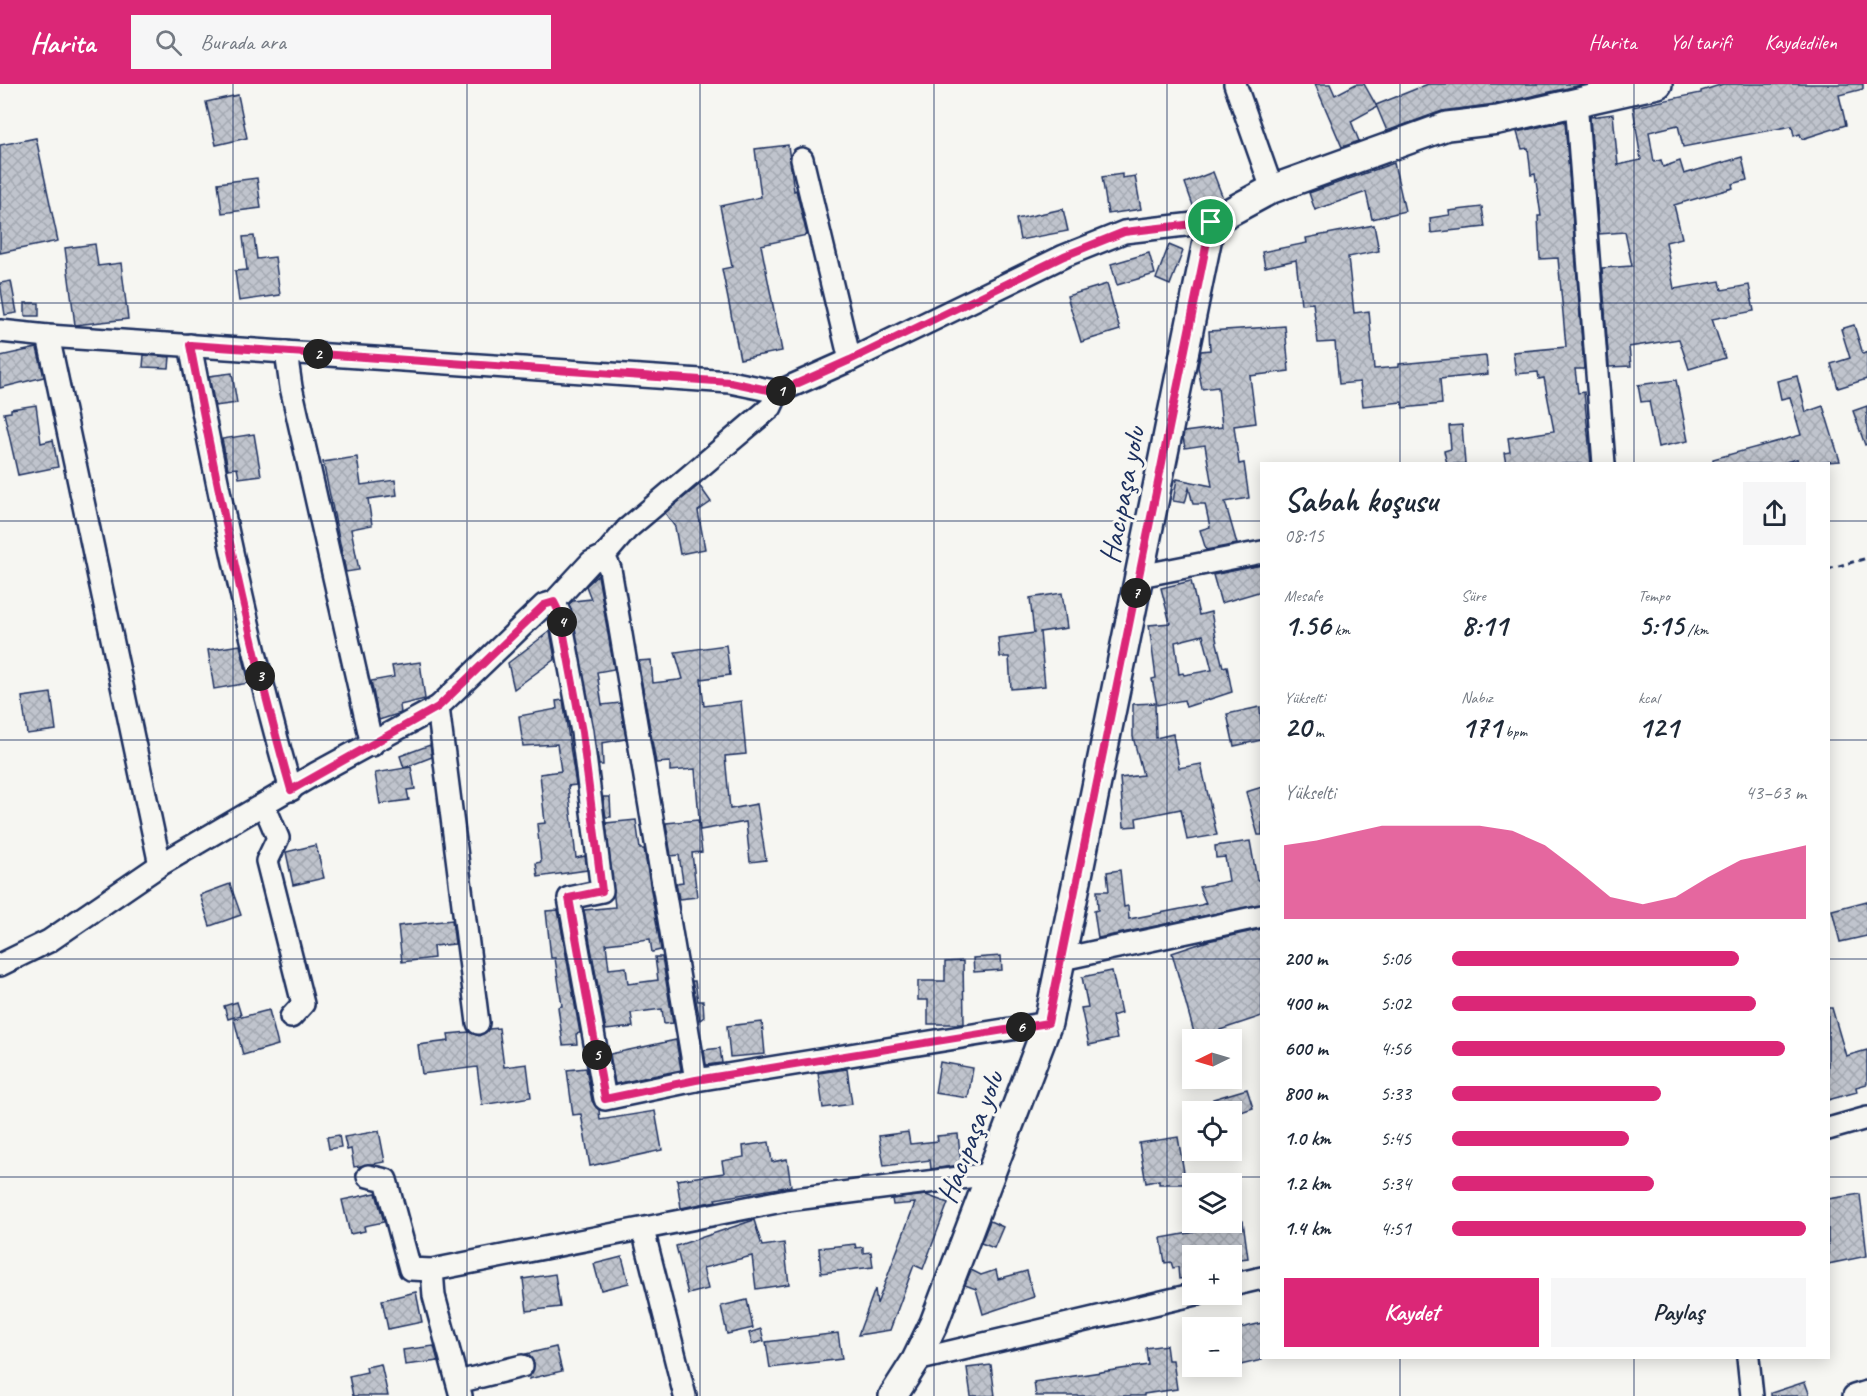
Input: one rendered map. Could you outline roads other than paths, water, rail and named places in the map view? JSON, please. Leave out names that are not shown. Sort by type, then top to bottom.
[{"type":"main road","points":[[1211,222],[1272,189],[1447,126],[1498,120],[1658,84]]},
{"type":"main road","name":"Hacıpaşa yolu","points":[[893,1396],[916,1360],[934,1323],[1048,1023],[1211,222]]},
{"type":"street","points":[[1235,84],[1272,189]]},
{"type":"street","points":[[1576,101],[1604,462]]},
{"type":"street","points":[[802,159],[850,360]]},
{"type":"street","points":[[0,331],[730,382],[778,392],[850,360],[1064,256],[1124,232],[1211,222]]},
{"type":"street","points":[[48,336],[160,865]]},
{"type":"street","points":[[190,345],[219,495],[258,668],[291,790]]},
{"type":"street","points":[[286,352],[291,387],[372,745]]},
{"type":"street","points":[[0,965],[49,941],[160,865],[438,707],[544,605],[554,602],[591,562],[604,556],[627,529],[771,407],[778,392]]},
{"type":"street","points":[[1140,576],[1260,552]]},
{"type":"street","points":[[604,556],[610,569],[696,1080]]},
{"type":"street","points":[[554,602],[560,614],[582,732],[602,891],[569,898],[605,1099],[696,1080],[1048,1023]]},
{"type":"street","points":[[438,707],[478,1023]]},
{"type":"street","points":[[264,805],[278,838],[267,861],[303,1004],[291,1017]]},
{"type":"street","points":[[1062,959],[1260,916]]},
{"type":"street","points":[[1830,1128],[1867,1118]]},
{"type":"street","points":[[368,1176],[386,1180],[410,1269],[432,1270],[787,1200],[992,1174]]},
{"type":"street","points":[[643,1230],[685,1396]]},
{"type":"street","points":[[432,1270],[434,1296],[459,1389],[522,1366]]},
{"type":"street","points":[[1242,1283],[1260,1278]]},
{"type":"street","points":[[916,1360],[1182,1297]]},
{"type":"street","points":[[1748,1359],[1752,1396]]},
{"type":"street","points":[[1854,1396],[1867,1392]]}]
